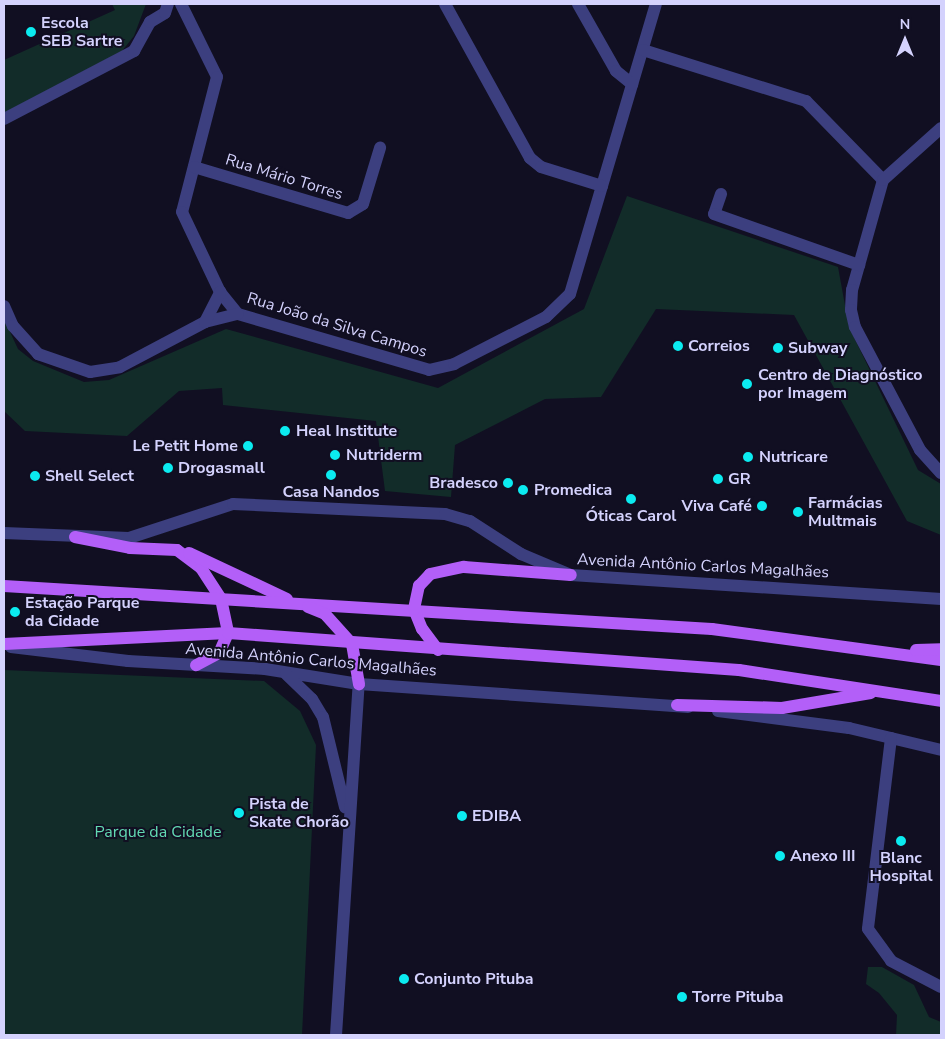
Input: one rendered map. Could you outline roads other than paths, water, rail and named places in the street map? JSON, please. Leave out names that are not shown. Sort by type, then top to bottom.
[{"type":"main road","points":[[75,537],[130,548],[177,550],[326,614],[352,644],[359,684]]},
{"type":"main road","points":[[177,550],[201,568],[222,599],[228,634],[219,654],[196,665]]},
{"type":"main road","points":[[438,650],[422,629],[414,609],[424,579],[449,568],[571,576]]},
{"type":"main road","points":[[4,586],[414,609],[712,629],[885,650],[941,660]]},
{"type":"main road","name":"Avenida Antônio Carlos Magalhães","points":[[4,645],[228,634],[739,670],[916,694],[941,700]]},
{"type":"main road","points":[[885,650],[941,649]]},
{"type":"main road","points":[[677,706],[782,708],[857,693],[916,694]]},
{"type":"street","name":"Rua João da Silva Campos","points":[[181,4],[217,77],[194,167],[183,199],[184,224],[220,292],[238,314],[416,368],[442,369],[559,307],[573,286],[656,4]]},
{"type":"street","points":[[445,4],[530,158],[547,169],[602,186]]},
{"type":"street","points":[[578,4],[616,71],[632,84]]},
{"type":"street","points":[[4,119],[134,51],[150,22],[167,9],[188,17]]},
{"type":"street","points":[[643,50],[806,101],[882,180]]},
{"type":"street","points":[[941,128],[882,180],[852,290],[855,327],[920,450],[941,473]]},
{"type":"street","name":"Rua Mário Torres","points":[[194,167],[348,213],[363,204],[380,148]]},
{"type":"street","points":[[721,194],[714,214],[859,265]]},
{"type":"street","points":[[205,322],[220,292]]},
{"type":"street","points":[[4,306],[13,326],[38,354],[90,372],[120,367],[205,322],[238,314]]},
{"type":"street","name":"Avenida Antônio Carlos Magalhães","points":[[4,533],[129,538],[233,504],[445,514],[470,521],[521,554],[571,576],[941,599]]},
{"type":"street","name":"Avenida Antônio Carlos Magalhães","points":[[4,645],[284,672],[359,684],[677,706],[891,738],[941,750]]},
{"type":"street","points":[[284,672],[312,699],[323,717],[347,819]]},
{"type":"street","points":[[336,1035],[347,819],[359,684]]},
{"type":"street","points":[[891,738],[868,929],[891,961],[941,987]]},
{"type":"place","name":"Escola SEB Sartre","points":[[31,32]]},
{"type":"place","name":"Correios","points":[[678,346]]},
{"type":"place","name":"Subway","points":[[778,348]]},
{"type":"place","name":"Centro de Diagnóstico por Imagem","points":[[747,384]]},
{"type":"place","name":"Heal Institute","points":[[285,431]]},
{"type":"place","name":"Le Petit Home","points":[[248,446]]},
{"type":"place","name":"Nutriderm","points":[[335,455]]},
{"type":"place","name":"Nutricare","points":[[748,457]]},
{"type":"place","name":"Drogasmall","points":[[168,468]]},
{"type":"place","name":"Casa Nandos","points":[[331,475]]},
{"type":"place","name":"Shell Select","points":[[35,476]]},
{"type":"place","name":"GR","points":[[718,479]]},
{"type":"place","name":"Bradesco","points":[[508,483]]},
{"type":"place","name":"Promedica","points":[[523,490]]},
{"type":"place","name":"Óticas Carol","points":[[631,499]]},
{"type":"place","name":"Viva Café","points":[[762,506]]},
{"type":"place","name":"Farmácias Multmais","points":[[798,512]]},
{"type":"place","name":"Estação Parque da Cidade","points":[[15,612]]},
{"type":"place","name":"Pista de Skate Chorão","points":[[239,813]]},
{"type":"place","name":"EDIBA","points":[[462,816]]},
{"type":"place","name":"Blanc Hospital","points":[[901,841]]},
{"type":"place","name":"Anexo III","points":[[780,856]]},
{"type":"place","name":"Conjunto Pituba","points":[[404,979]]},
{"type":"place","name":"Torre Pituba","points":[[682,997]]},
{"type":"park label","name":"Parque da Cidade","points":[[158,832]]}]
